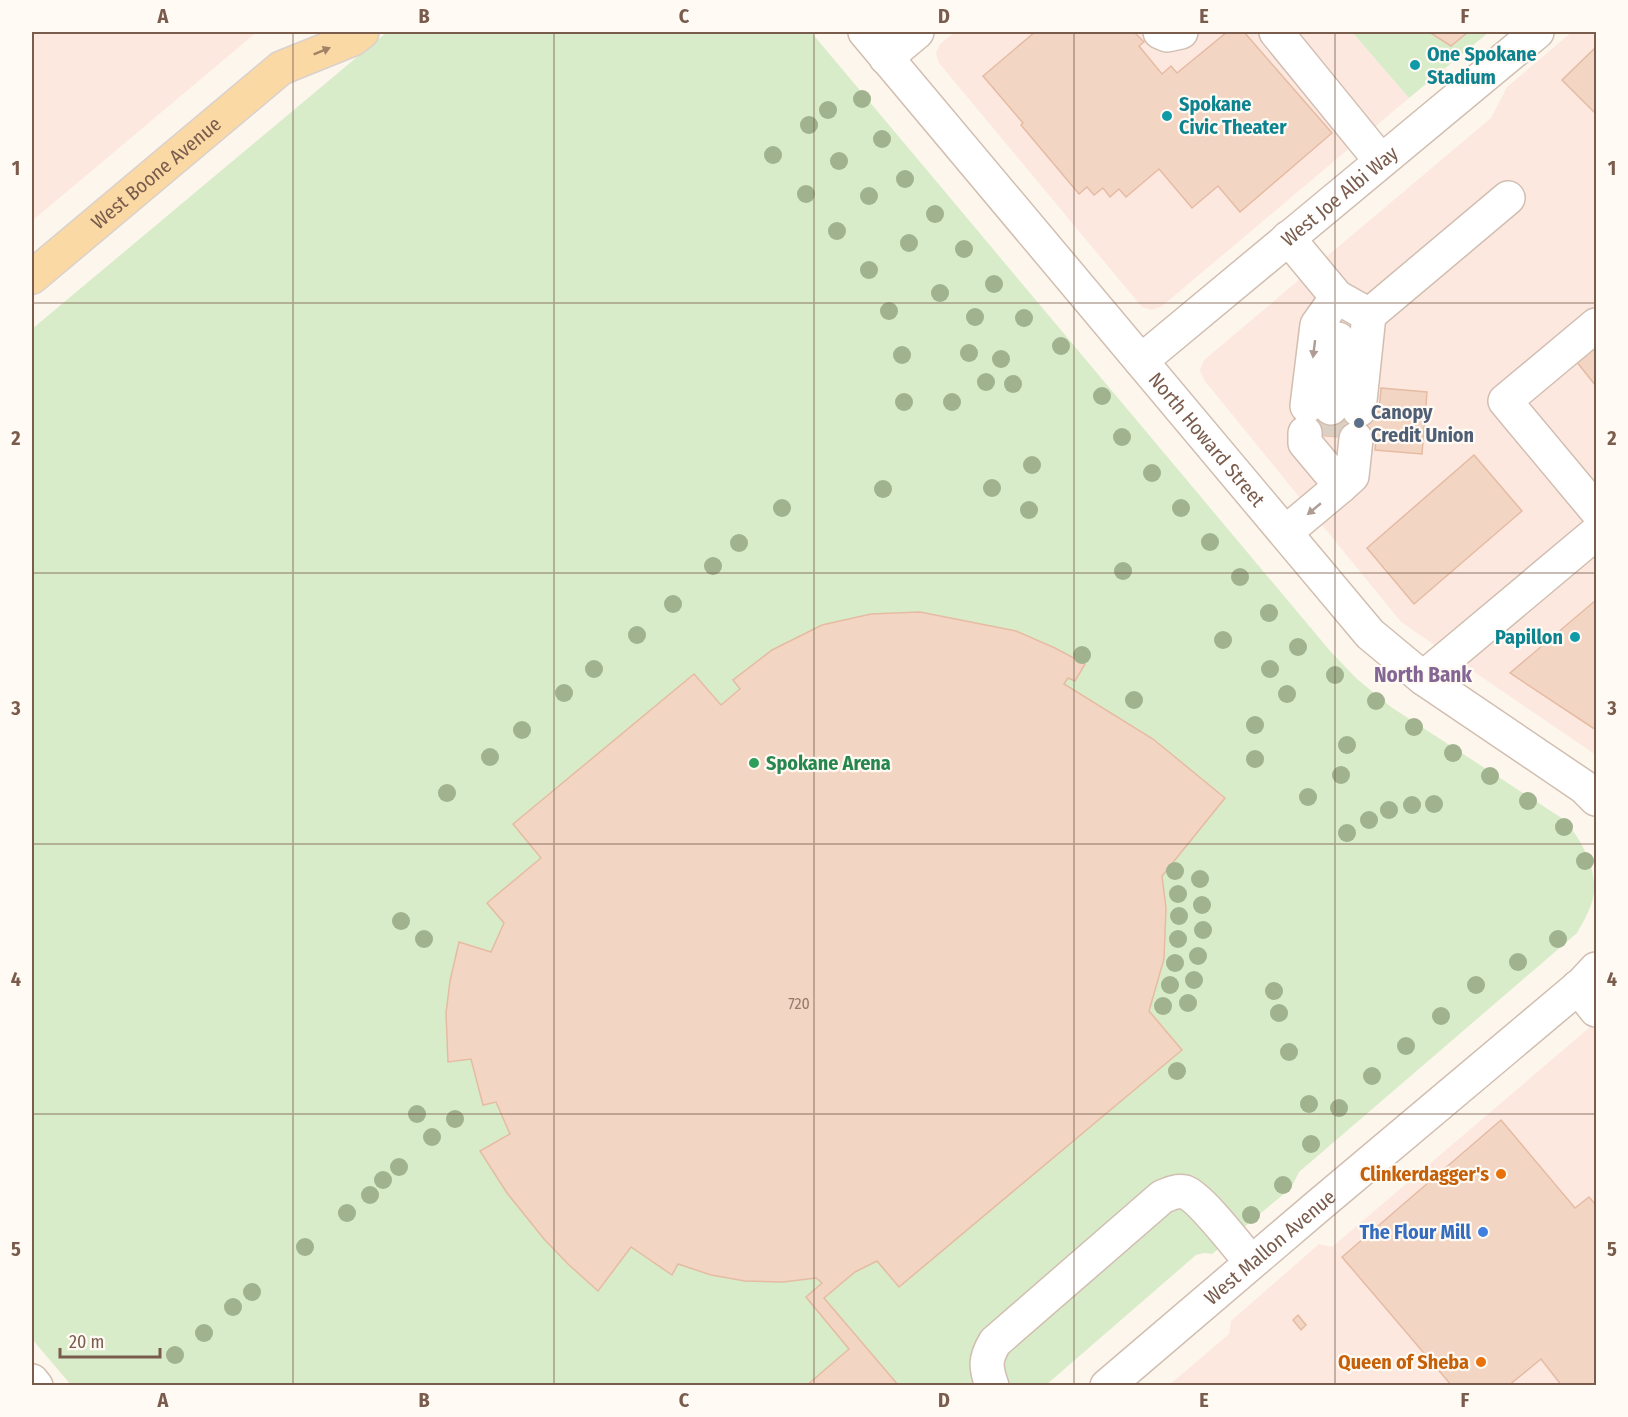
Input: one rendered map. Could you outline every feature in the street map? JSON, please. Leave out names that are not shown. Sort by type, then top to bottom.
[{"type":"main road","name":"West Boone Avenue","points":[[281,68],[302,32]]},
{"type":"main road","name":"West Boone Avenue","points":[[32,277],[281,68],[353,39],[362,32]]},
{"type":"street","name":"North Howard Street","points":[[865,32],[1370,633],[1422,678],[1584,787],[1596,799]]},
{"type":"street","points":[[886,58],[917,32]]},
{"type":"street","points":[[1160,32],[1167,35],[1181,32]]},
{"type":"street","points":[[1276,32],[1381,161]]},
{"type":"street","name":"West Joe Albi Way","points":[[1141,361],[1537,32]]},
{"type":"street","points":[[1286,532],[1333,477],[1352,476],[1331,422],[1317,325],[1352,305],[1508,198]]},
{"type":"street","points":[[1288,238],[1352,305]]},
{"type":"street","points":[[1333,477],[1305,443],[1331,422],[1352,305]]},
{"type":"street","points":[[1596,325],[1505,401],[1596,510]]},
{"type":"street","points":[[1422,678],[1596,533]]},
{"type":"street","name":"West Mallon Avenue","points":[[1107,1386],[1251,1262],[1590,989]]},
{"type":"street","points":[[992,1386],[987,1372],[987,1355],[995,1342],[1162,1197],[1175,1192],[1185,1192],[1192,1197],[1251,1262]]},
{"type":"street","points":[[32,1381],[36,1386]]},
{"type":"shaded area","points":[[32,32],[257,32],[32,221]]},
{"type":"shaded area","points":[[955,32],[1352,32],[1409,98],[1161,307],[1151,310],[1142,307],[939,63],[936,53],[940,44]]},
{"type":"shaded area","points":[[1572,32],[1596,32],[1596,755],[1401,622],[1204,380],[1200,370],[1204,360],[1491,118],[1507,87]]},
{"type":"shaded area","points":[[1596,1022],[1596,1385],[1168,1386],[1229,1334],[1231,1321],[1319,1244],[1332,1247]]},
{"type":"green space","name":"Spokane Arena","points":[[387,32],[811,32],[1331,652],[1357,679],[1391,707],[1563,819],[1582,845],[1591,866],[1594,888],[1588,912],[1577,933],[1299,1172],[1291,1188],[1212,1254],[1196,1255],[1046,1385],[71,1385],[32,1339],[32,329]]},
{"type":"green space","name":"One Spokane Stadium","points":[[1352,32],[1489,32],[1409,98]]},
{"type":"building","name":"Spokane Civic Theater","points":[[1035,32],[1134,32],[1144,42],[1139,46],[1162,74],[1171,66],[1177,73],[1227,32],[1244,32],[1332,133],[1240,212],[1218,186],[1192,208],[1159,169],[1126,197],[1119,189],[1110,197],[1103,188],[1094,195],[1087,187],[1079,194],[983,76]]},
{"type":"building","name":"One Spokane Stadium","points":[[1429,32],[1468,32],[1451,46]]},
{"type":"building","points":[[1596,47],[1596,114],[1562,80]]},
{"type":"building","points":[[1596,336],[1596,386],[1572,356]]},
{"type":"building","name":"Canopy Credit Union","points":[[1381,388],[1427,392],[1422,454],[1375,450],[1376,440],[1293,433],[1296,405],[1379,412]]},
{"type":"building","points":[[1474,455],[1522,511],[1414,604],[1367,548]]},
{"type":"building","name":"Papillon","points":[[1596,600],[1596,730],[1510,673]]},
{"type":"building","name":"Spokane Arena","points":[[920,612],[1016,631],[1085,664],[1075,681],[1068,678],[1064,684],[1153,739],[1225,798],[1162,876],[1166,908],[1164,959],[1149,1011],[1182,1050],[899,1287],[877,1261],[855,1272],[824,1298],[899,1386],[806,1386],[849,1349],[806,1297],[822,1283],[816,1278],[783,1282],[745,1281],[711,1275],[678,1264],[672,1275],[631,1247],[598,1291],[544,1239],[507,1193],[480,1151],[510,1134],[496,1102],[483,1105],[471,1059],[448,1062],[446,1013],[450,981],[459,942],[491,952],[504,923],[487,903],[541,858],[513,824],[694,674],[721,705],[740,689],[733,680],[772,650],[822,625],[871,614]]},
{"type":"building","name":"The Flour Mill","points":[[1501,1120],[1575,1208],[1589,1197],[1596,1205],[1596,1386],[1562,1386],[1541,1359],[1508,1386],[1452,1386],[1342,1257]]},
{"type":"building","points":[[1298,1315],[1306,1325],[1301,1330],[1293,1320]]},
{"type":"tunnel","points":[[1328,436],[1331,408]]},
{"type":"place","name":"One Spokane Stadium","points":[[1415,65]]},
{"type":"place","name":"Spokane Civic Theater","points":[[1167,116]]},
{"type":"place","name":"Canopy Credit Union","points":[[1359,423]]},
{"type":"place","name":"Papillon","points":[[1575,637]]},
{"type":"place","name":"Spokane Arena","points":[[754,763]]},
{"type":"place","name":"Clinkerdagger's","points":[[1501,1174]]},
{"type":"place","name":"The Flour Mill","points":[[1483,1232]]},
{"type":"place","name":"Queen of Sheba","points":[[1481,1362]]},
{"type":"district","name":"North Bank","points":[[1423,675]]}]
